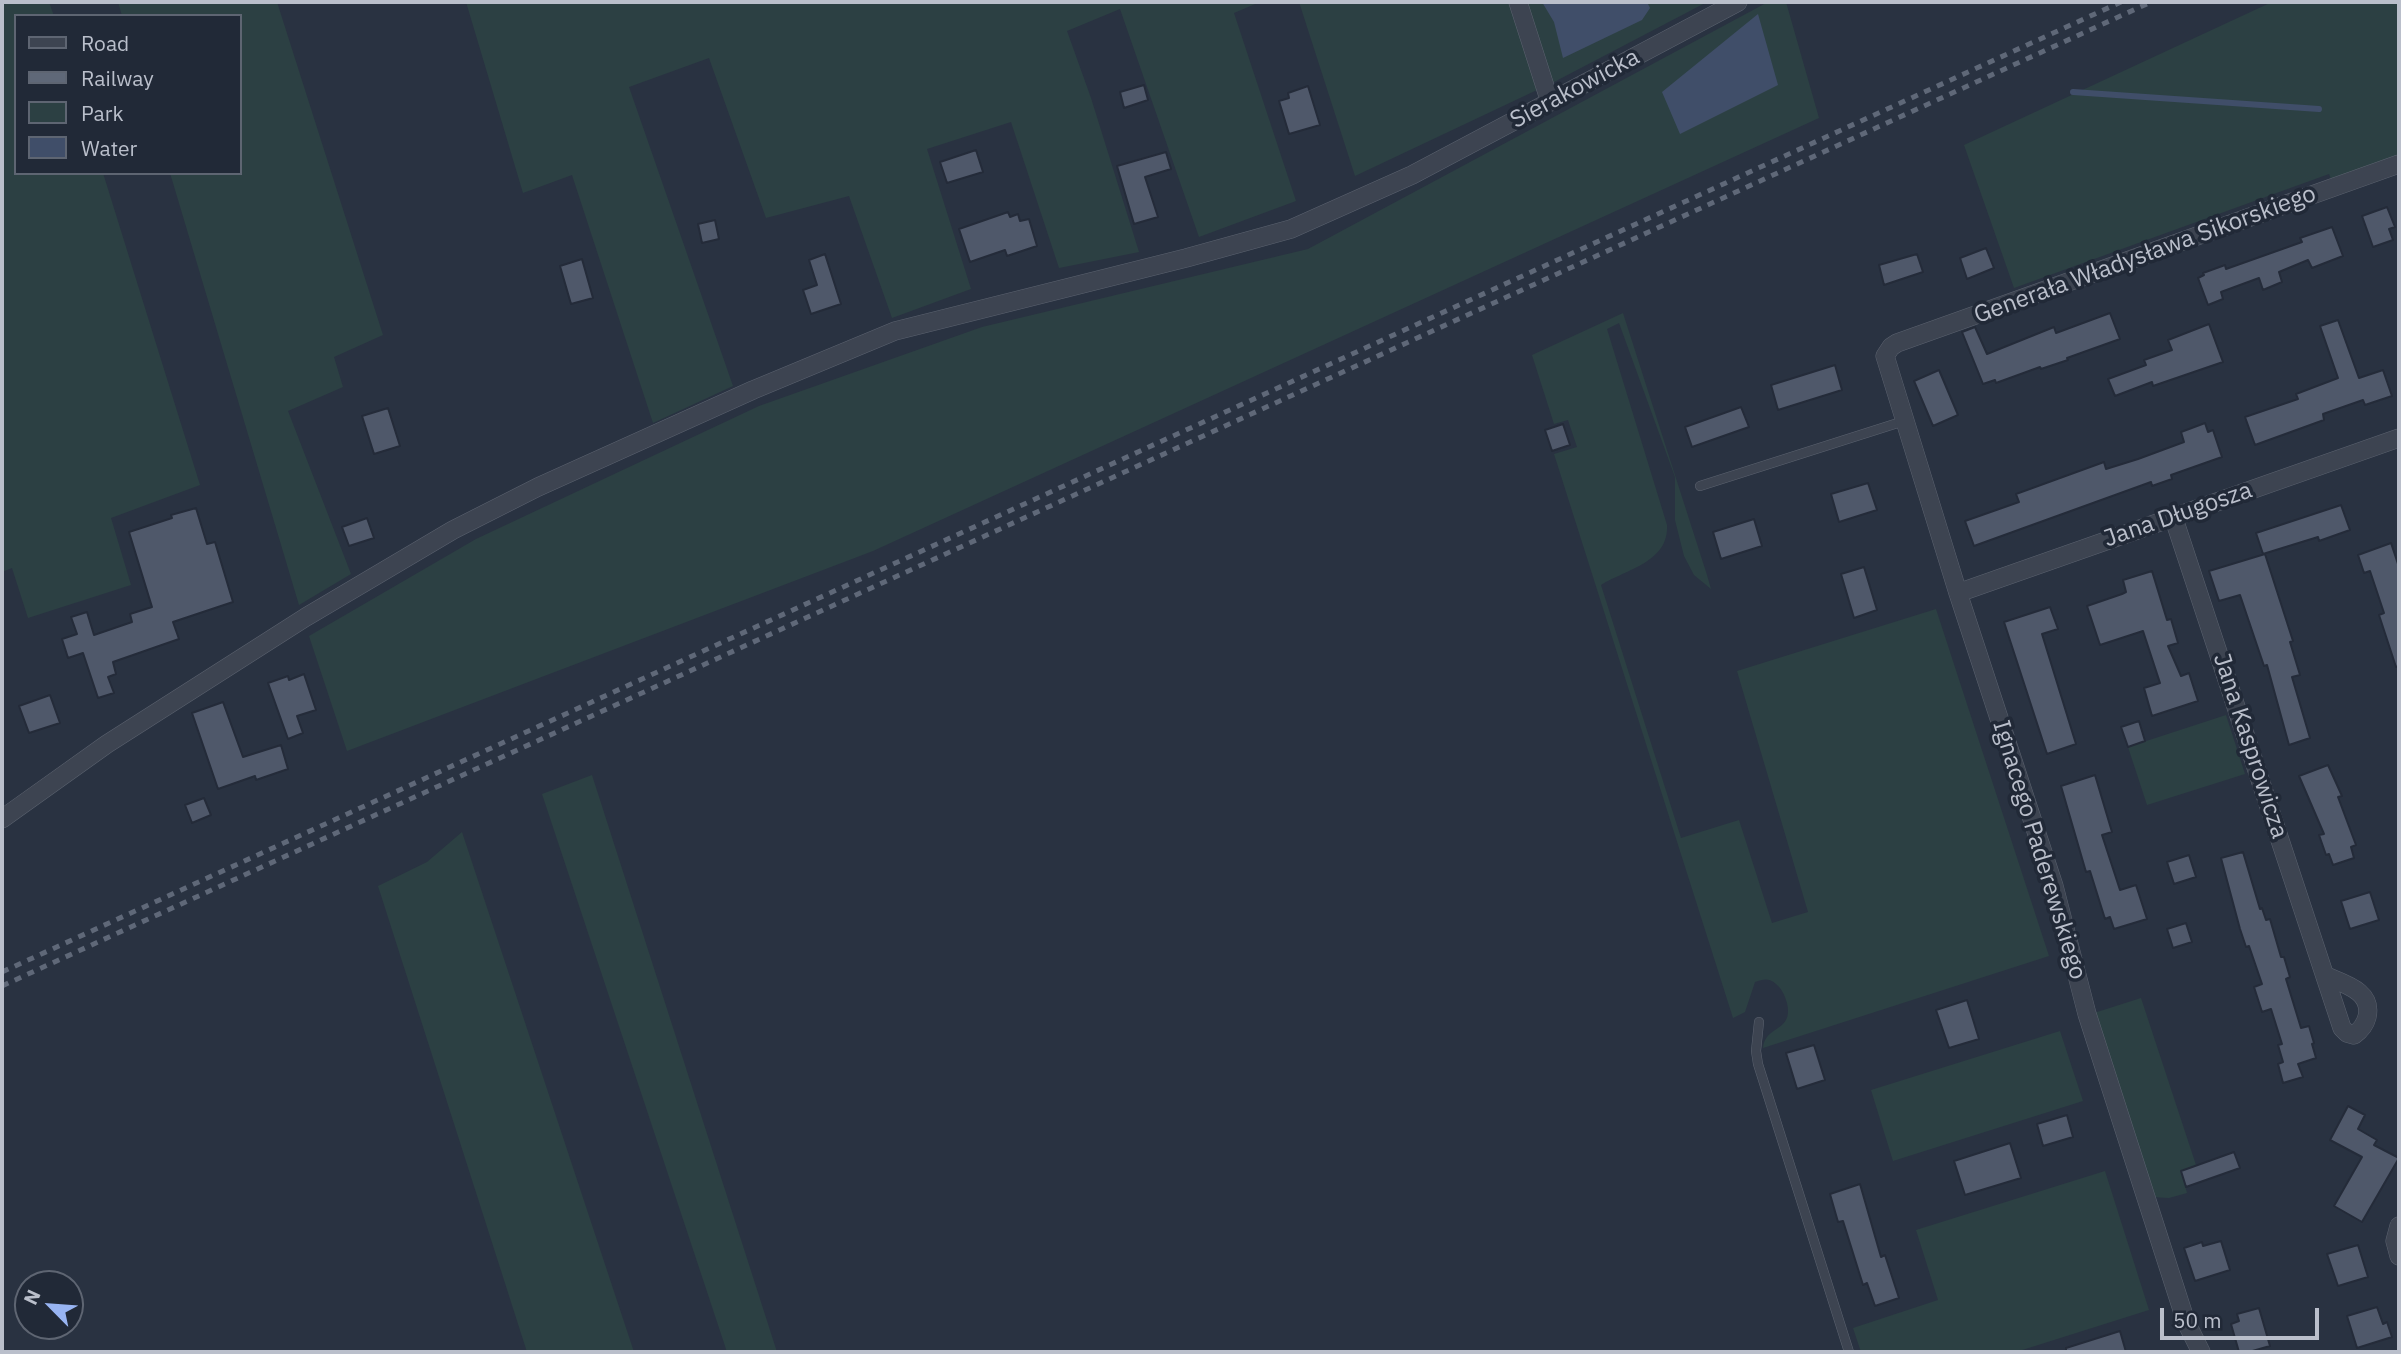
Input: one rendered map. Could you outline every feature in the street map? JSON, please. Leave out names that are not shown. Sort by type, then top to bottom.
[{"type":"street","points":[[1517,2],[1550,102]]},
{"type":"street","name":"Sierakowicka","points":[[2,819],[107,744],[306,617],[453,530],[538,487],[753,390],[895,331],[1291,229],[1412,175],[1738,2]]},
{"type":"street","name":"Generała Władysława Sikorskiego","points":[[1891,347],[2399,164]]},
{"type":"street","name":"Ignacego Paderewskiego","points":[[1891,347],[1885,356],[1885,362],[2054,886],[2087,1014],[2152,1218],[2186,1322],[2201,1352]]},
{"type":"street","name":"Jana Długosza","points":[[1958,593],[2173,516],[2398,443]]},
{"type":"street","name":"Jana Kasprowicza","points":[[2173,516],[2326,976]]},
{"type":"street","points":[[2399,1226],[2395,1241],[2399,1256]]},
{"type":"lane","points":[[1700,486],[1904,421]]},
{"type":"lane","points":[[1759,1022],[1756,1051],[1758,1064],[1849,1352]]},
{"type":"green space","points":[[2,2],[49,2],[53,14],[14,14],[14,175],[104,175],[200,485],[111,518],[131,585],[28,618],[12,568],[2,572]]},
{"type":"green space","points":[[118,2],[277,2],[383,335],[334,357],[343,387],[288,411],[351,574],[299,605],[171,175],[242,175],[242,14],[121,14]]},
{"type":"green space","points":[[466,2],[1260,2],[1234,13],[1296,201],[1199,237],[1120,9],[1067,31],[1139,252],[1059,268],[1011,122],[927,149],[971,289],[892,318],[849,196],[766,218],[709,58],[629,87],[733,386],[653,423],[572,175],[523,193]]},
{"type":"green space","points":[[1299,2],[1707,2],[1556,81],[1355,176]]},
{"type":"green space","points":[[1768,2],[1786,2],[1819,118],[873,551],[347,751],[309,636],[476,539],[759,406],[982,327],[1308,249]]},
{"type":"green space","points":[[2272,2],[2399,2],[2399,157],[2332,181],[2329,174],[2014,288],[1964,145]]},
{"type":"green space","points":[[1623,313],[1711,589],[1694,575],[1684,556],[1675,520],[1675,477],[1619,323],[1607,329],[1667,525],[1666,538],[1654,556],[1601,585],[1681,838],[1739,820],[1772,923],[1808,912],[1737,671],[1936,609],[2049,956],[1763,1048],[1769,1035],[1783,1024],[1788,1012],[1787,1003],[1778,986],[1769,980],[1755,982],[1745,1012],[1733,1018],[1554,454],[1577,447],[1568,420],[1554,424],[1532,355]]},
{"type":"green space","points":[[2226,715],[2245,774],[2147,805],[2128,747]]},
{"type":"green space","points":[[592,775],[777,1352],[727,1352],[542,794]]},
{"type":"green space","points":[[462,832],[634,1352],[527,1352],[378,886],[427,862]]},
{"type":"green space","points":[[2141,998],[2196,1165],[2181,1171],[2187,1193],[2169,1198],[2152,1197],[2094,1013]]},
{"type":"green space","points":[[2060,1031],[2083,1101],[1893,1161],[1871,1090]]},
{"type":"green space","points":[[2105,1171],[2149,1310],[2016,1352],[1861,1352],[1853,1328],[1938,1300],[1916,1230]]},
{"type":"water","points":[[1542,2],[1647,2],[1650,8],[1642,20],[1563,58],[1554,22]]},
{"type":"water","points":[[1758,14],[1778,85],[1680,134],[1662,92]]},
{"type":"building","points":[[1144,85],[1148,100],[1124,108],[1120,92]]},
{"type":"building","points":[[1308,86],[1320,125],[1289,134],[1279,101],[1289,98],[1288,93]]},
{"type":"building","points":[[976,150],[983,172],[947,183],[940,162]]},
{"type":"building","points":[[1166,152],[1171,169],[1145,177],[1158,217],[1134,224],[1117,166]]},
{"type":"building","points":[[2387,207],[2395,227],[2389,229],[2393,240],[2373,247],[2362,216]]},
{"type":"building","points":[[1008,212],[1010,217],[1018,214],[1020,221],[1029,219],[1037,246],[1007,256],[1005,250],[970,262],[959,229]]},
{"type":"building","points":[[715,220],[719,239],[702,243],[698,224]]},
{"type":"building","points":[[2332,227],[2343,256],[2312,268],[2308,260],[2279,272],[2282,282],[2263,290],[2259,278],[2221,292],[2223,299],[2208,305],[2198,278],[2204,275],[2203,273],[2225,265],[2226,269],[2302,242],[2300,238]]},
{"type":"building","points":[[1986,248],[1994,268],[1967,279],[1960,258]]},
{"type":"building","points":[[825,254],[841,304],[811,314],[803,290],[817,285],[809,260]]},
{"type":"building","points":[[1917,254],[1923,272],[1884,285],[1879,265]]},
{"type":"building","points":[[582,259],[593,298],[571,304],[560,266]]},
{"type":"building","points":[[2110,313],[2120,339],[2067,358],[2068,360],[1996,383],[1995,380],[1983,384],[1962,332],[1975,327],[1987,354],[2054,327],[2056,333]]},
{"type":"building","points":[[2338,320],[2359,378],[2383,370],[2392,396],[2365,405],[2363,400],[2323,414],[2324,420],[2255,445],[2245,417],[2298,399],[2296,394],[2338,378],[2320,326]]},
{"type":"building","points":[[2209,324],[2223,362],[2153,386],[2152,382],[2115,396],[2108,379],[2146,365],[2144,360],[2172,350],[2168,340]]},
{"type":"building","points":[[1835,365],[1842,390],[1778,410],[1771,385]]},
{"type":"building","points":[[1939,370],[1958,415],[1933,426],[1914,381]]},
{"type":"building","points":[[1741,407],[1749,427],[1692,447],[1685,427]]},
{"type":"building","points":[[388,408],[400,446],[374,454],[362,416]]},
{"type":"building","points":[[2205,423],[2208,432],[2213,430],[2222,457],[2171,475],[2172,479],[2152,486],[2151,482],[1974,546],[1965,521],[2019,502],[2016,494],[2104,462],[2106,469],[2184,442],[2181,432]]},
{"type":"building","points":[[1563,424],[1570,445],[1552,451],[1545,430]]},
{"type":"building","points":[[1868,483],[1877,510],[1839,522],[1831,494]]},
{"type":"building","points":[[2341,505],[2350,530],[2319,541],[2318,537],[2263,554],[2256,533]]},
{"type":"building","points":[[196,508],[207,544],[215,542],[233,602],[173,622],[179,639],[113,662],[116,674],[108,677],[114,693],[98,698],[83,653],[68,658],[62,639],[77,634],[71,617],[87,612],[94,635],[132,622],[130,614],[152,607],[129,532]]},
{"type":"building","points":[[367,518],[374,538],[349,546],[342,527]]},
{"type":"building","points":[[1754,519],[1762,546],[1721,559],[1713,532]]},
{"type":"building","points":[[2391,543],[2399,567],[2399,666],[2396,667],[2379,615],[2384,613],[2370,571],[2364,573],[2358,555]]},
{"type":"building","points":[[2265,554],[2293,641],[2290,642],[2300,675],[2292,677],[2310,738],[2289,745],[2267,665],[2264,666],[2240,595],[2219,601],[2209,571]]},
{"type":"building","points":[[1864,567],[1877,610],[1854,618],[1841,574]]},
{"type":"building","points":[[2152,571],[2167,620],[2171,619],[2178,643],[2168,646],[2181,676],[2189,673],[2198,701],[2152,716],[2144,688],[2160,683],[2143,631],[2100,645],[2087,606],[2126,592],[2123,580]]},
{"type":"building","points":[[2050,607],[2058,629],[2042,634],[2076,744],[2047,754],[2004,622]]},
{"type":"building","points":[[304,674],[316,710],[297,716],[303,733],[288,739],[268,683],[288,676],[289,680]]},
{"type":"building","points":[[50,695],[60,723],[29,733],[19,706]]},
{"type":"building","points":[[223,702],[243,757],[281,745],[288,769],[256,780],[255,776],[218,789],[192,713]]},
{"type":"building","points":[[2139,721],[2145,741],[2128,747],[2121,727]]},
{"type":"building","points":[[2328,765],[2342,796],[2338,797],[2356,845],[2351,847],[2354,858],[2333,865],[2329,854],[2326,855],[2319,835],[2324,834],[2299,776]]},
{"type":"building","points":[[2095,775],[2112,832],[2102,835],[2120,890],[2136,885],[2147,919],[2114,929],[2110,917],[2105,919],[2090,871],[2086,872],[2061,786]]},
{"type":"building","points":[[204,798],[211,815],[192,823],[185,805]]},
{"type":"building","points":[[2243,852],[2260,909],[2262,908],[2266,920],[2270,919],[2281,957],[2284,957],[2290,977],[2286,979],[2301,1028],[2309,1026],[2314,1043],[2312,1044],[2316,1058],[2298,1064],[2303,1077],[2283,1083],[2278,1064],[2283,1062],[2278,1045],[2282,1044],[2271,1009],[2262,1012],[2254,987],[2262,984],[2240,929],[2221,858]]},
{"type":"building","points":[[2189,855],[2196,877],[2174,884],[2167,862]]},
{"type":"building","points":[[2370,892],[2379,920],[2350,929],[2341,901]]},
{"type":"building","points":[[2186,923],[2192,942],[2173,948],[2167,929]]},
{"type":"building","points":[[1967,1000],[1979,1039],[1949,1048],[1936,1010]]},
{"type":"building","points":[[1814,1045],[1825,1080],[1797,1089],[1786,1053]]},
{"type":"building","points":[[2348,1106],[2365,1115],[2358,1129],[2377,1140],[2374,1145],[2399,1158],[2362,1222],[2334,1206],[2362,1157],[2330,1140]]},
{"type":"building","points":[[2067,1115],[2073,1137],[2043,1146],[2037,1124]]},
{"type":"building","points":[[2010,1143],[2021,1178],[1965,1195],[1954,1161]]},
{"type":"building","points":[[2234,1152],[2240,1168],[2186,1187],[2181,1171]]},
{"type":"building","points":[[1860,1184],[1881,1257],[1885,1255],[1899,1298],[1875,1306],[1867,1283],[1863,1285],[1843,1221],[1838,1222],[1830,1194]]},
{"type":"building","points":[[2221,1241],[2230,1270],[2195,1281],[2184,1248],[2202,1242],[2203,1246]]},
{"type":"building","points":[[2358,1245],[2368,1277],[2338,1286],[2327,1254]]},
{"type":"building","points":[[2377,1307],[2383,1324],[2387,1322],[2392,1337],[2357,1348],[2347,1316]]},
{"type":"building","points":[[2259,1308],[2270,1346],[2239,1352],[2231,1324],[2239,1321],[2237,1314]]},
{"type":"building","points":[[2120,1331],[2126,1352],[2066,1352],[2066,1348]]},
{"type":"waterway","points":[[2073,92],[2319,109]]},
{"type":"railway","points":[[2,972],[2121,2]]},
{"type":"railway","points":[[2,986],[2151,2]]}]
